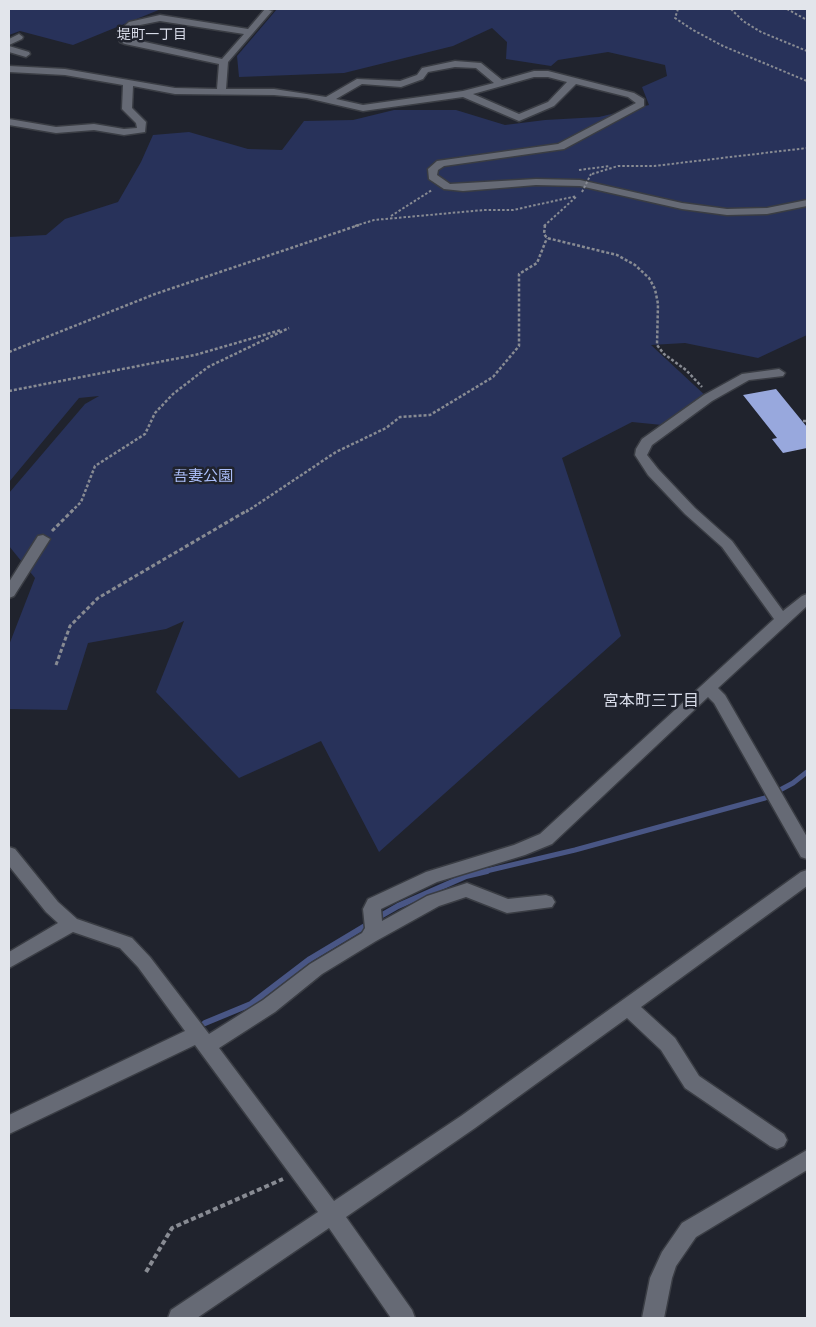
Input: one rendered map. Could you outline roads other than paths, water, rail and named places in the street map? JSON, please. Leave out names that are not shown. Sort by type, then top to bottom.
[{"type":"street","points":[[221,91],[224,62],[268,11]]},
{"type":"street","points":[[224,62],[128,42],[123,40],[121,33],[132,24],[160,18],[249,32]]},
{"type":"street","points":[[9,42],[19,37]]},
{"type":"street","points":[[9,49],[26,54]]},
{"type":"street","points":[[327,100],[360,81],[401,84],[420,77],[425,70],[454,64],[478,65],[500,84]]},
{"type":"street","points":[[9,69],[65,72],[175,91],[274,92],[307,95],[353,107],[372,108],[464,94],[534,74],[548,74],[631,95],[639,99],[640,104],[560,147],[457,159],[435,166],[432,172],[434,179],[448,186],[472,188],[536,182],[580,183],[682,206],[727,212],[767,211],[807,204]]},
{"type":"street","points":[[464,94],[519,118],[551,104],[574,80]]},
{"type":"street","points":[[9,122],[56,130],[94,127],[124,132],[142,130],[141,122],[127,109],[128,84]]},
{"type":"street","points":[[779,372],[746,377],[713,396],[647,442],[642,449],[642,455],[653,472],[690,511],[727,544],[773,610],[783,619]]},
{"type":"street","points":[[9,593],[43,539]]},
{"type":"street","points":[[373,926],[374,904],[432,877],[519,850],[546,839],[783,619],[807,599]]},
{"type":"street","points":[[708,688],[720,699],[807,852]]},
{"type":"street","points":[[9,854],[52,907],[71,924],[126,943],[144,962],[333,1216],[404,1318]]},
{"type":"street","points":[[179,1318],[333,1216],[468,1122],[807,877]]},
{"type":"street","points":[[9,1125],[202,1039],[269,1006],[373,926],[433,901],[467,890],[507,906],[546,902]]},
{"type":"street","points":[[9,961],[71,924]]},
{"type":"street","points":[[628,1007],[668,1044],[692,1082],[777,1140]]},
{"type":"street","points":[[653,1318],[661,1278],[669,1259],[689,1230],[807,1159]]},
{"type":"waterway","points":[[482,872],[575,850],[765,798],[793,783],[807,772]]},
{"type":"waterway","points":[[377,918],[398,906],[466,876],[487,871]]},
{"type":"waterway","points":[[205,1023],[251,1004],[310,959],[370,923]]},
{"type":"district","name":"堤町一丁目","points":[[152,35]]},
{"type":"district","name":"宮本町三丁目","points":[[651,702]]},
{"type":"park label","name":"吾妻公園","points":[[203,477]]}]
